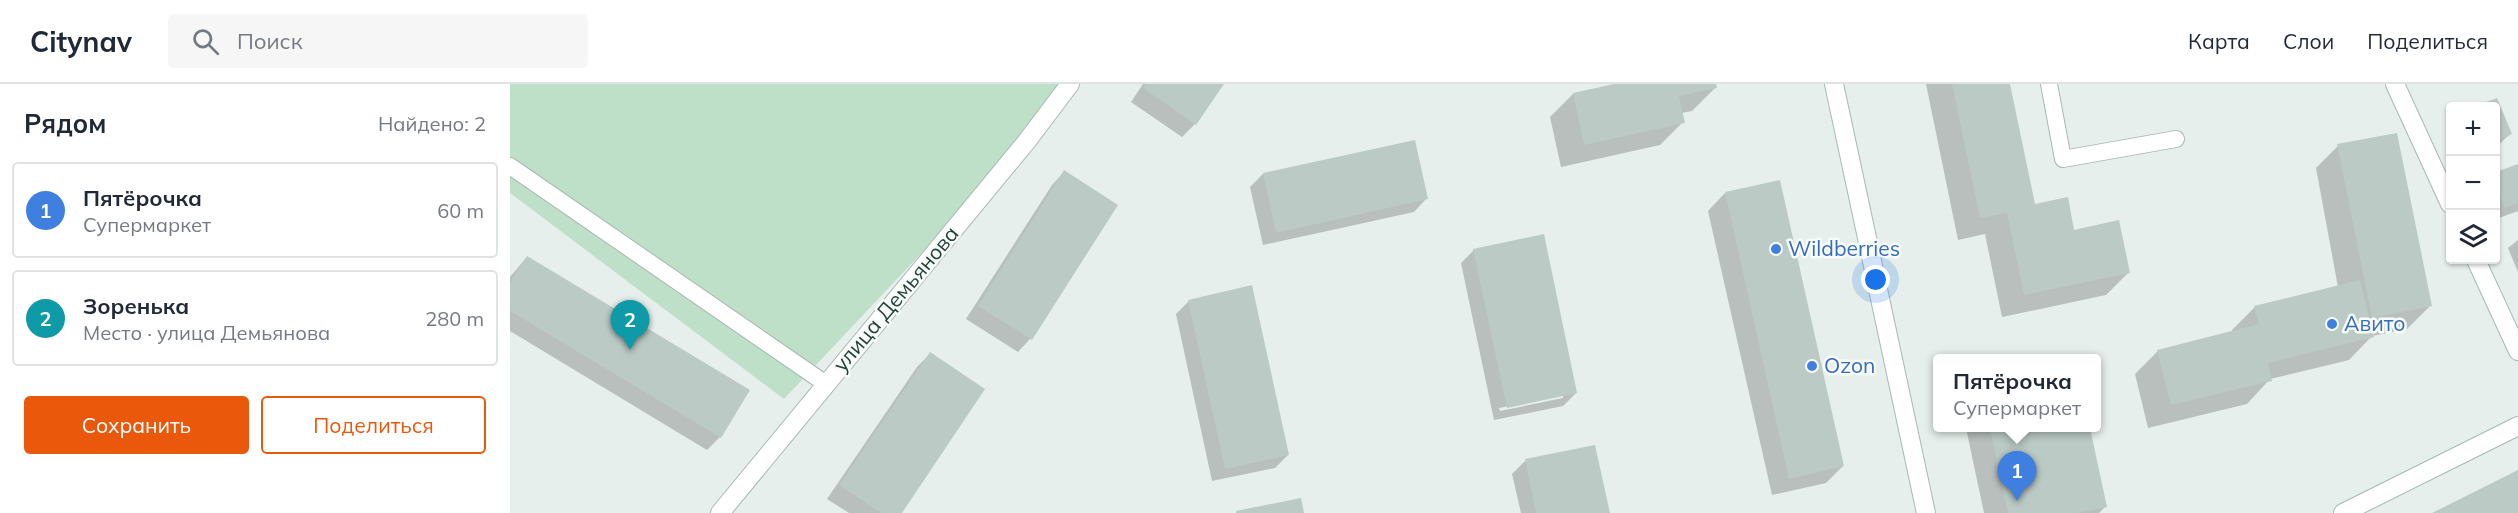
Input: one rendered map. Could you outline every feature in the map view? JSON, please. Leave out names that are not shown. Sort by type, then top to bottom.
[{"type":"street","name":"улица Демьянова","points":[[720,513],[1027,141],[1070,84]]},
{"type":"street","points":[[1834,84],[1926,513]]},
{"type":"street","points":[[2395,84],[2446,193]]},
{"type":"street","points":[[2478,264],[2518,351]]},
{"type":"street","points":[[2343,513],[2518,426]]},
{"type":"lane","points":[[2049,84],[2063,159],[2176,139]]},
{"type":"lane","points":[[510,166],[826,384]]},
{"type":"green space","points":[[510,84],[1062,84],[1027,141],[784,399],[510,193]]},
{"type":"building","points":[[1146,84],[1224,84],[1196,125],[1143,88]]},
{"type":"building","points":[[1614,84],[1716,84],[1717,88],[1679,96],[1685,123],[1584,145],[1573,93]]},
{"type":"building","points":[[1952,84],[2010,84],[2035,204],[2068,197],[2074,230],[2119,220],[2130,273],[2024,295],[2007,213],[1980,218]]},
{"type":"building","points":[[2497,98],[2499,102],[2486,102]]},
{"type":"building","points":[[2500,105],[2512,134],[2500,139]]},
{"type":"building","points":[[2397,133],[2432,306],[2372,318],[2337,144]]},
{"type":"building","points":[[1415,140],[1428,199],[1276,233],[1263,173]]},
{"type":"building","points":[[2518,164],[2518,203],[2504,208],[2500,196],[2500,171]]},
{"type":"building","points":[[1064,170],[1118,205],[1032,340],[978,306]]},
{"type":"building","points":[[1780,180],[1844,466],[1789,479],[1725,192]]},
{"type":"building","points":[[1544,234],[1577,393],[1507,408],[1473,249]]},
{"type":"building","points":[[527,256],[750,390],[721,438],[510,311],[510,283]]},
{"type":"building","points":[[2360,280],[2374,337],[2268,363],[2272,381],[2171,405],[2157,350],[2259,324],[2254,306]]},
{"type":"building","points":[[1252,285],[1289,455],[1225,469],[1188,300]]},
{"type":"building","points":[[930,352],[985,389],[902,513],[881,513],[839,485]]},
{"type":"building","points":[[1991,432],[2091,432],[2107,507],[2078,513],[2008,513]]},
{"type":"building","points":[[1595,445],[1610,513],[1536,513],[1525,459]]},
{"type":"building","points":[[2518,470],[2518,513],[2432,513]]},
{"type":"building","points":[[1301,498],[1304,513],[1236,513],[1236,511]]},
{"type":"place","name":"Wildberries","points":[[1776,249]]},
{"type":"place","name":"Авито","points":[[2332,324]]},
{"type":"place","name":"Зоренька","points":[[630,350]]},
{"type":"place","name":"Ozon","points":[[1812,366]]},
{"type":"place","name":"Пятёрочка","points":[[2017,501]]}]
